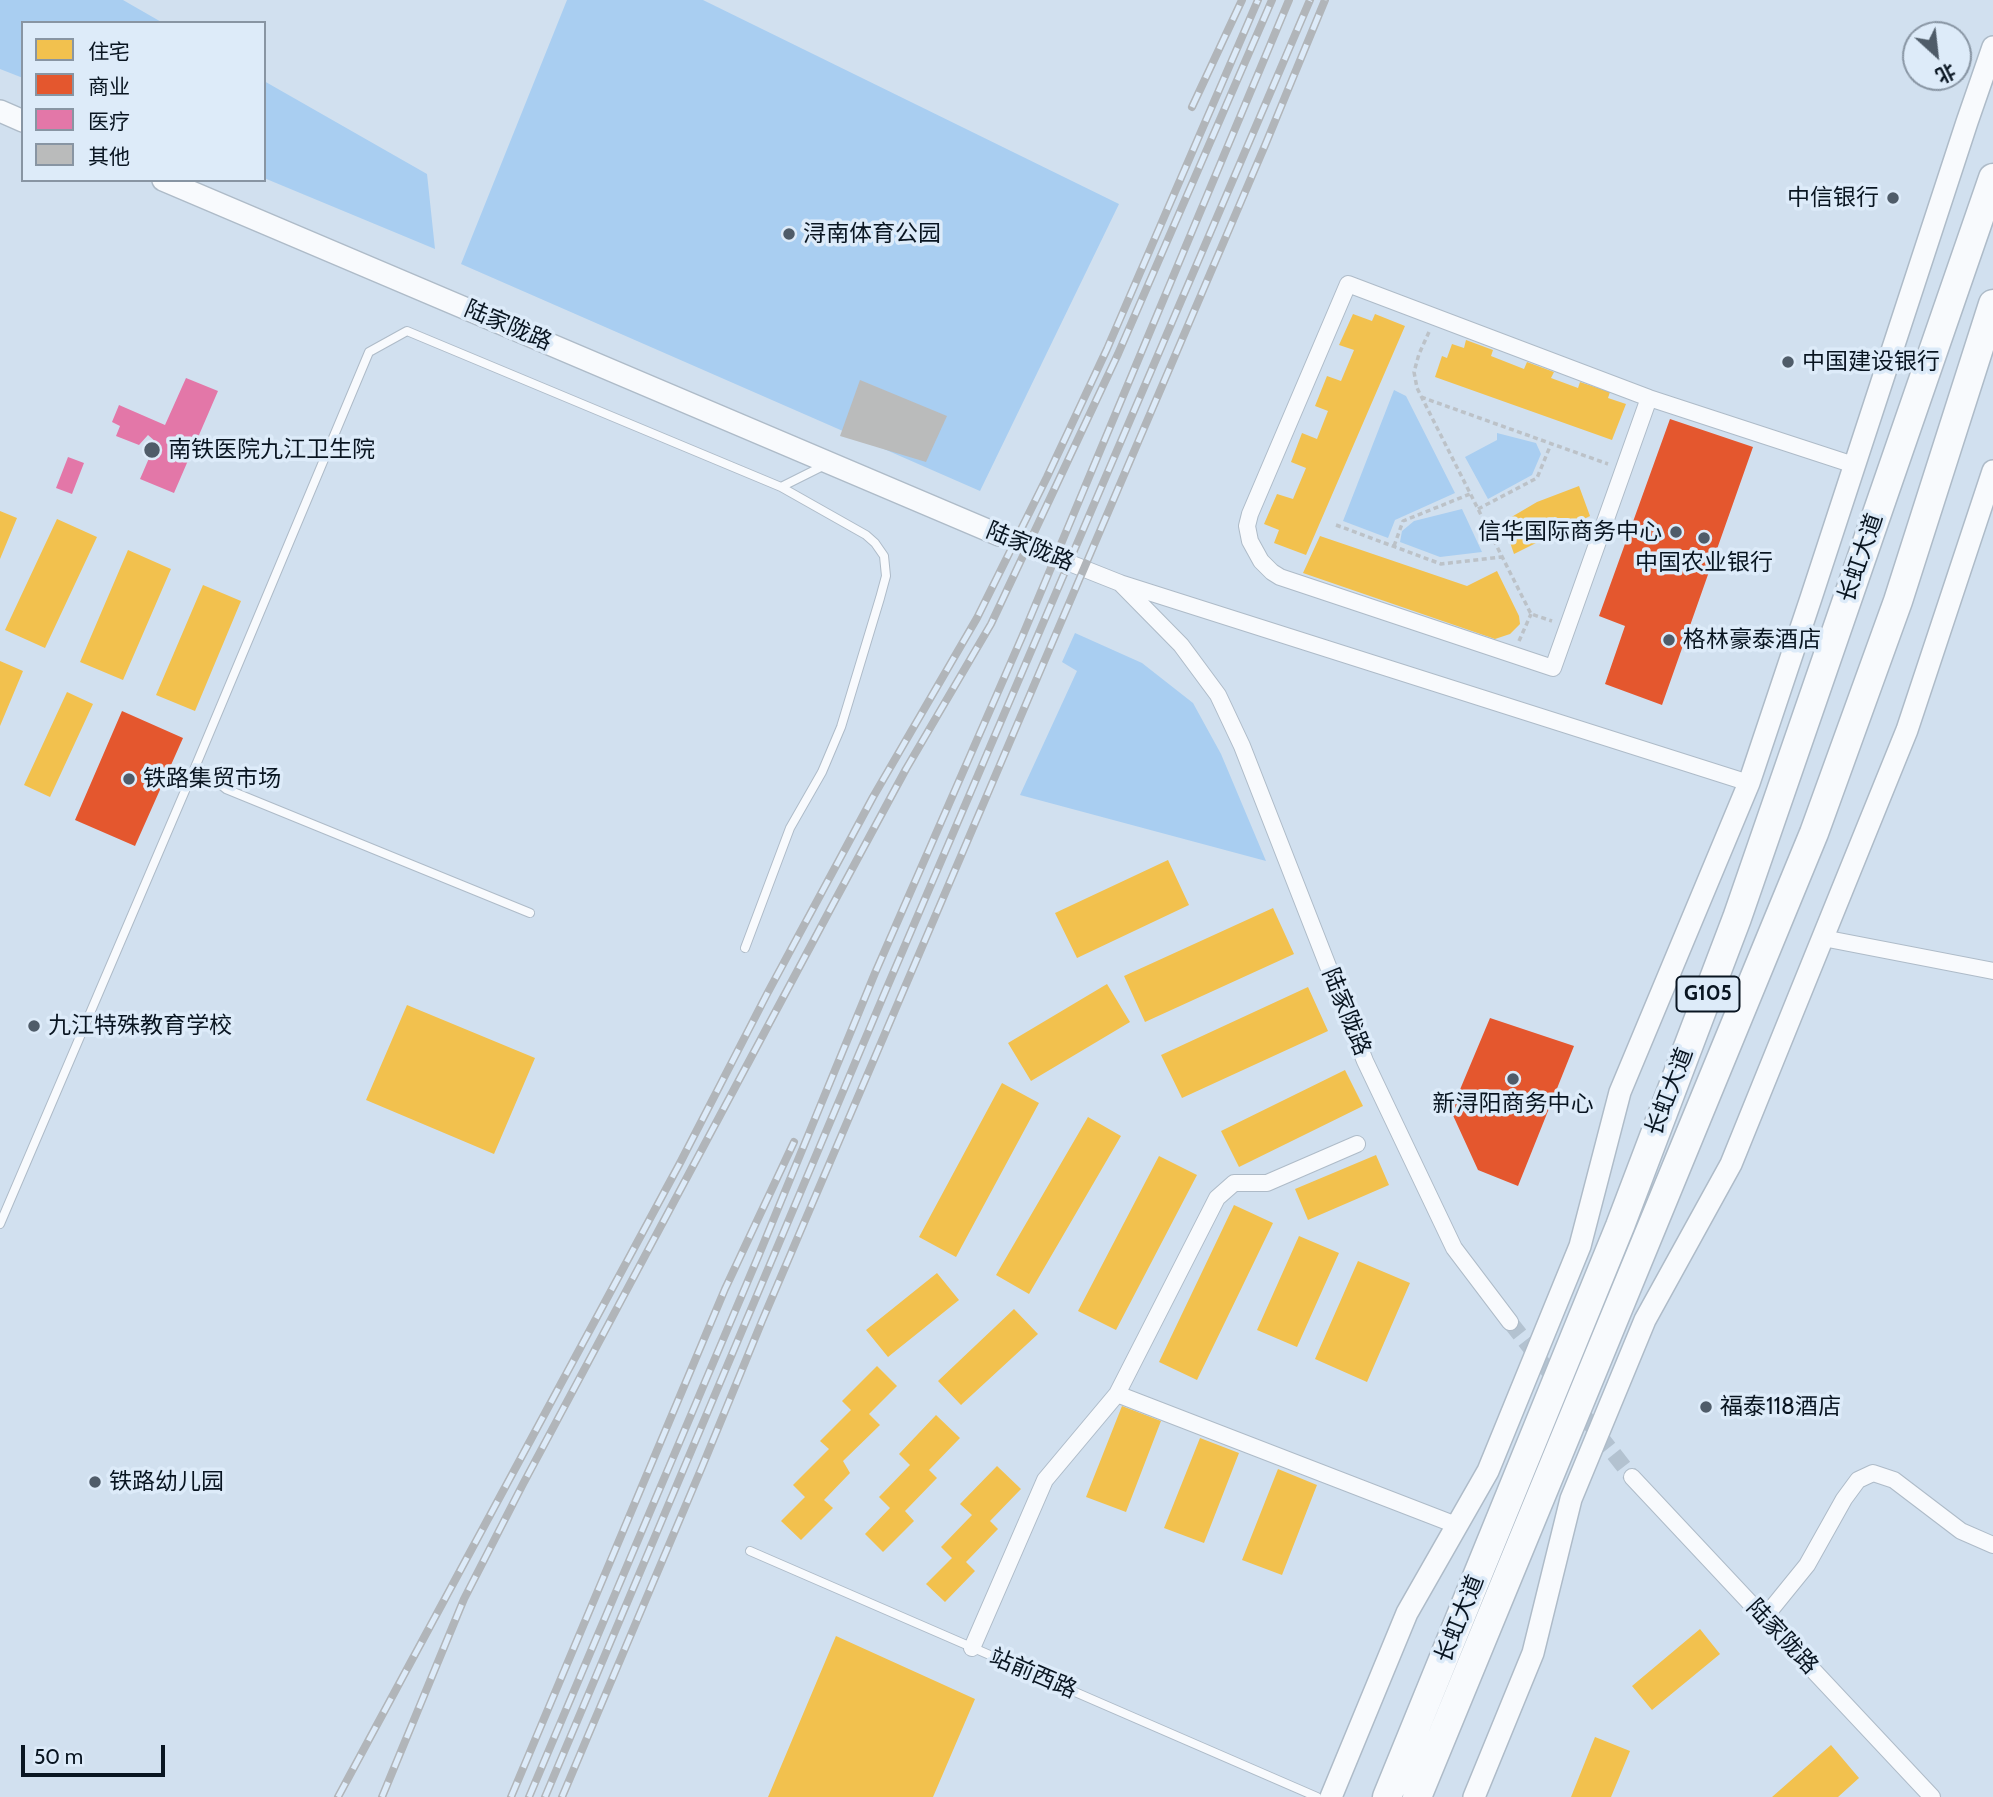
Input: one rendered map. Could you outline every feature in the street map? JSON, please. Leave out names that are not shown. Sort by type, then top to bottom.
[{"type":"highway","name":"长虹大道","points":[[1387,1797],[1620,1226],[1737,918],[1993,178]]},
{"type":"highway","name":"长虹大道","points":[[1417,1797],[1814,833],[1898,601],[1993,304]]},
{"type":"street","points":[[1331,1797],[1407,1613],[1488,1471],[1580,1246],[1620,1092],[1749,783],[1993,47]]},
{"type":"street","points":[[0,111],[21,120]]},
{"type":"street","name":"陆家陇路","points":[[168,182],[999,535],[1120,583],[1181,645],[1218,695],[1242,746],[1371,1073],[1454,1248],[1510,1322]]},
{"type":"street","points":[[1648,398],[1553,668],[1280,577],[1261,561],[1250,541],[1247,526],[1250,514],[1348,284],[1648,398],[1854,465]]},
{"type":"street","points":[[1474,1797],[1533,1653],[1576,1486],[1645,1320],[1731,1164],[1907,730],[1993,471]]},
{"type":"street","points":[[1120,583],[1749,783]]},
{"type":"street","points":[[1823,937],[1993,971]]},
{"type":"street","points":[[972,1648],[1045,1480],[1117,1394],[1217,1198],[1234,1183],[1267,1183],[1357,1144]]},
{"type":"street","points":[[1117,1394],[1456,1525]]},
{"type":"street","points":[[1764,1618],[1807,1565],[1844,1499],[1858,1480],[1873,1474],[1894,1480],[1961,1531],[1993,1545]]},
{"type":"street","name":"陆家陇路","points":[[1632,1477],[1931,1797]]},
{"type":"lane","points":[[0,1224],[369,352],[407,331],[781,487],[866,535],[884,556],[886,576],[841,727],[822,772],[790,828],[745,948]]},
{"type":"lane","points":[[781,487],[830,463]]},
{"type":"lane","points":[[196,765],[226,789],[530,913]]},
{"type":"lane","name":"站前西路","points":[[750,1551],[1317,1797]]},
{"type":"path","points":[[1437,318],[1419,354],[1415,372],[1417,388],[1531,614],[1568,627]]},
{"type":"path","points":[[1421,397],[1623,470]]},
{"type":"path","points":[[1478,509],[1537,478],[1551,444]]},
{"type":"path","points":[[1394,546],[1403,521],[1470,494]]},
{"type":"path","points":[[1336,525],[1441,564],[1502,556]]},
{"type":"path","points":[[1514,655],[1531,614]]},
{"type":"shaded area","points":[[0,0],[123,0],[160,21],[21,21],[21,77],[0,69]]},
{"type":"shaded area","name":"浔南体育公园","points":[[567,0],[703,0],[1119,204],[980,491],[461,264]]},
{"type":"shaded area","points":[[266,82],[427,174],[435,249],[266,179]]},
{"type":"shaded area","points":[[1394,390],[1406,396],[1455,493],[1395,520],[1388,538],[1343,521]]},
{"type":"shaded area","points":[[1497,433],[1536,443],[1541,454],[1532,475],[1488,499],[1465,457],[1497,440]]},
{"type":"shaded area","points":[[1462,509],[1482,552],[1440,557],[1400,542],[1402,531],[1414,521]]},
{"type":"shaded area","points":[[1075,633],[1142,663],[1193,703],[1221,754],[1266,861],[1020,795],[1077,671],[1062,662]]},
{"type":"building: 住宅","points":[[1353,314],[1372,321],[1375,314],[1405,326],[1306,555],[1274,543],[1279,530],[1264,524],[1277,494],[1293,499],[1306,468],[1291,462],[1302,433],[1317,439],[1328,411],[1315,406],[1327,376],[1341,381],[1354,350],[1339,345]]},
{"type":"building: 住宅","points":[[1466,340],[1493,350],[1491,356],[1524,369],[1527,362],[1554,372],[1551,378],[1578,388],[1580,382],[1610,392],[1608,398],[1626,404],[1612,440],[1435,377],[1442,356],[1447,358],[1452,344],[1464,348]]},
{"type":"building: 住宅","points":[[1579,486],[1590,516],[1514,554],[1503,522],[1537,502]]},
{"type":"building: 住宅","points":[[0,511],[17,518],[0,559]]},
{"type":"building: 住宅","points":[[57,519],[97,537],[45,648],[5,630]]},
{"type":"building: 住宅","points":[[1320,536],[1467,586],[1497,571],[1519,616],[1520,624],[1510,634],[1495,639],[1303,573]]},
{"type":"building: 住宅","points":[[128,550],[171,569],[123,680],[80,662]]},
{"type":"building: 住宅","points":[[203,585],[241,601],[195,711],[156,695]]},
{"type":"building: 住宅","points":[[0,661],[23,671],[0,726]]},
{"type":"building: 住宅","points":[[67,692],[93,704],[50,797],[24,785]]},
{"type":"building: 住宅","points":[[1168,860],[1189,905],[1077,958],[1055,913]]},
{"type":"building: 住宅","points":[[1273,908],[1294,954],[1145,1022],[1124,976]]},
{"type":"building: 住宅","points":[[1107,984],[1130,1022],[1031,1081],[1008,1043]]},
{"type":"building: 住宅","points":[[1308,987],[1328,1031],[1182,1098],[1161,1055]]},
{"type":"building: 住宅","points":[[407,1005],[535,1058],[494,1154],[366,1100]]},
{"type":"building: 住宅","points":[[1345,1070],[1363,1106],[1239,1167],[1221,1131]]},
{"type":"building: 住宅","points":[[1002,1083],[1039,1103],[956,1257],[919,1237]]},
{"type":"building: 住宅","points":[[1088,1117],[1121,1136],[1029,1294],[996,1275]]},
{"type":"building: 住宅","points":[[1376,1155],[1389,1185],[1308,1220],[1295,1189]]},
{"type":"building: 住宅","points":[[1159,1156],[1197,1175],[1116,1330],[1078,1311]]},
{"type":"building: 住宅","points":[[1234,1205],[1273,1223],[1197,1380],[1159,1362]]},
{"type":"building: 住宅","points":[[1299,1236],[1339,1253],[1297,1347],[1257,1330]]},
{"type":"building: 住宅","points":[[1358,1261],[1410,1283],[1367,1382],[1315,1359]]},
{"type":"building: 住宅","points":[[937,1273],[959,1300],[888,1357],[866,1330]]},
{"type":"building: 住宅","points":[[1014,1309],[1038,1334],[961,1405],[938,1381]]},
{"type":"building: 住宅","points":[[877,1366],[897,1386],[869,1414],[880,1425],[843,1461],[850,1473],[824,1500],[833,1508],[801,1540],[781,1521],[805,1497],[793,1485],[829,1449],[820,1441],[851,1410],[842,1401]]},
{"type":"building: 住宅","points":[[1122,1406],[1161,1421],[1126,1512],[1086,1497]]},
{"type":"building: 住宅","points":[[936,1415],[960,1438],[929,1470],[937,1478],[905,1511],[914,1521],[883,1552],[865,1534],[890,1508],[879,1497],[910,1465],[899,1454]]},
{"type":"building: 住宅","points":[[1200,1438],[1239,1453],[1204,1543],[1164,1528]]},
{"type":"building: 住宅","points":[[997,1466],[1021,1489],[990,1521],[998,1529],[966,1562],[975,1571],[945,1602],[926,1584],[952,1558],[941,1547],[972,1515],[960,1504]]},
{"type":"building: 住宅","points":[[1278,1469],[1317,1485],[1282,1575],[1242,1560]]},
{"type":"building: 住宅","points":[[1700,1629],[1720,1654],[1652,1710],[1632,1686]]},
{"type":"building: 住宅","points":[[836,1636],[975,1699],[933,1797],[768,1797]]},
{"type":"building: 住宅","points":[[1595,1737],[1630,1751],[1611,1797],[1571,1797]]},
{"type":"building: 住宅","points":[[1831,1745],[1859,1778],[1838,1797],[1772,1797]]},
{"type":"building: 商业","name":"信华国际商务中心","points":[[1670,419],[1753,447],[1662,705],[1605,684],[1625,626],[1599,616]]},
{"type":"building: 商业","name":"铁路集贸市场","points":[[122,711],[183,738],[135,846],[75,820]]},
{"type":"building: 商业","name":"新浔阳商务中心","points":[[1490,1018],[1574,1046],[1518,1186],[1478,1170],[1451,1111]]},
{"type":"building: 医疗","points":[[186,378],[218,391],[174,493],[140,479],[156,442],[148,435],[139,445],[116,436],[120,426],[112,422],[119,405],[165,425]]},
{"type":"building: 医疗","points":[[68,457],[84,463],[72,494],[56,488]]},
{"type":"building: 其他","points":[[860,380],[947,416],[926,462],[840,436]]},
{"type":"tunnel","points":[[1510,1322],[1632,1477]]},
{"type":"railway","points":[[1192,107],[1242,0]]},
{"type":"railway","points":[[338,1797],[680,1163],[873,797],[977,618],[1107,349],[1258,0]]},
{"type":"railway","points":[[382,1797],[464,1599],[523,1484],[906,769],[991,624],[1118,354],[1272,0]]},
{"type":"railway","points":[[529,1797],[875,973],[1022,637],[1289,0]]},
{"type":"railway","points":[[545,1797],[885,992],[1310,0]]},
{"type":"railway","points":[[562,1797],[1325,0]]},
{"type":"railway","points":[[511,1797],[725,1289],[794,1142]]},
{"type":"place","name":"中信银行","points":[[1893,198]]},
{"type":"place","name":"浔南体育公园","points":[[789,234]]},
{"type":"place","name":"中国建设银行","points":[[1788,362]]},
{"type":"place","name":"南铁医院九江卫生院","points":[[152,450]]},
{"type":"place","name":"信华国际商务中心","points":[[1676,532]]},
{"type":"place","name":"中国农业银行","points":[[1704,538]]},
{"type":"place","name":"格林豪泰酒店","points":[[1669,640]]},
{"type":"place","name":"铁路集贸市场","points":[[129,779]]},
{"type":"place","name":"九江特殊教育学校","points":[[34,1026]]},
{"type":"place","name":"新浔阳商务中心","points":[[1513,1079]]},
{"type":"place","name":"福泰118酒店","points":[[1706,1407]]},
{"type":"place","name":"铁路幼儿园","points":[[95,1482]]}]
